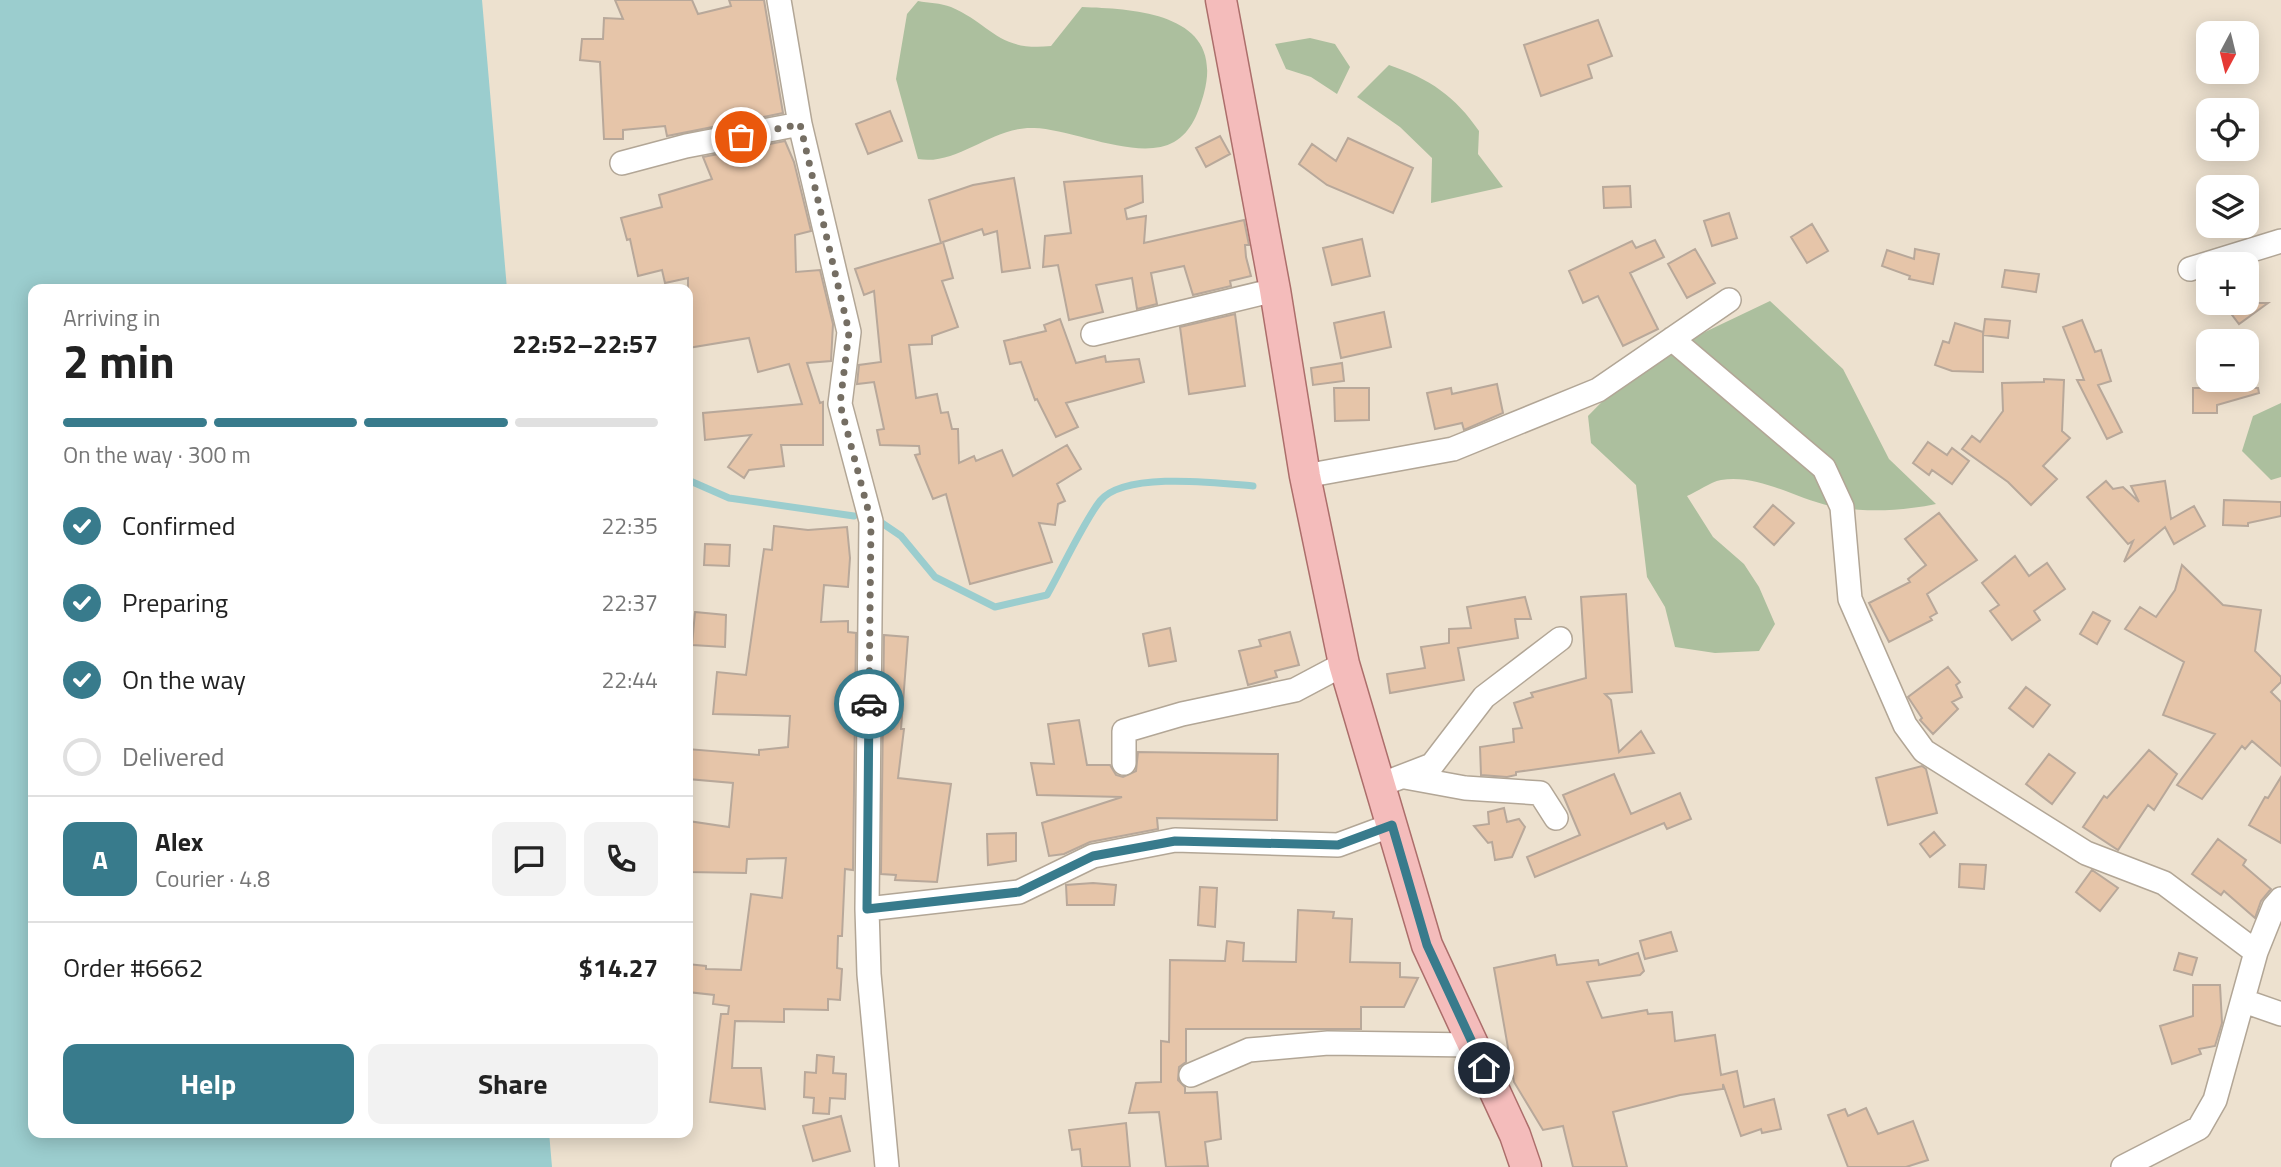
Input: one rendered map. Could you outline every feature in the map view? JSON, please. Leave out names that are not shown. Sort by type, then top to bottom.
[{"type":"main road","points":[[1221,0],[1275,290],[1305,476],[1345,664],[1391,780],[1392,825],[1427,945],[1515,1135],[1526,1167]]},
{"type":"street","points":[[779,0],[800,124],[849,332],[840,404],[871,521],[867,909],[870,987],[887,1167]]},
{"type":"street","points":[[622,163],[686,146],[800,124]]},
{"type":"street","points":[[2190,269],[2281,241]]},
{"type":"street","points":[[1093,334],[1275,290]]},
{"type":"street","points":[[1305,476],[1453,449],[1598,390],[1729,300]]},
{"type":"street","points":[[1672,339],[1824,468],[1842,507],[1850,599],[1905,725],[1924,751],[2086,853],[2164,883],[2256,953]]},
{"type":"street","points":[[1391,780],[1432,765],[1484,697],[1560,639]]},
{"type":"street","points":[[1124,763],[1124,731],[1182,714],[1295,690],[1345,664]]},
{"type":"street","points":[[1391,780],[1540,793],[1556,818]]},
{"type":"street","points":[[867,909],[1019,892],[1093,856],[1175,841],[1338,845],[1392,825]]},
{"type":"street","points":[[2123,1167],[2199,1128],[2216,1100],[2256,953],[2274,907],[2281,899]]},
{"type":"street","points":[[2244,1001],[2281,1014]]},
{"type":"street","points":[[1191,1075],[1249,1050],[1328,1043],[1473,1045]]},
{"type":"green space","points":[[918,1],[951,7],[1007,41],[1033,47],[1051,46],[1082,7],[1128,10],[1172,21],[1189,32],[1202,47],[1207,67],[1204,93],[1197,114],[1186,133],[1174,142],[1159,147],[1124,147],[1034,128],[1004,133],[947,157],[918,159],[896,79],[907,14]]},
{"type":"green space","points":[[1310,38],[1335,44],[1350,67],[1337,94],[1311,77],[1286,69],[1275,44]]},
{"type":"green space","points":[[1389,65],[1429,83],[1461,108],[1479,131],[1478,154],[1503,187],[1431,203],[1432,158],[1400,127],[1357,97]]},
{"type":"green space","points":[[1770,301],[1843,369],[1889,459],[1936,504],[1857,510],[1830,506],[1763,483],[1735,479],[1717,481],[1687,496],[1713,537],[1744,564],[1759,587],[1775,624],[1759,651],[1715,653],[1675,647],[1665,607],[1647,577],[1636,485],[1591,443],[1588,416],[1640,363]]},
{"type":"green space","points":[[2281,403],[2281,477],[2271,480],[2242,451],[2253,416]]},
{"type":"water","points":[[0,0],[482,0],[507,284],[28,284],[28,1138],[550,1138],[552,1167],[0,1167]]},
{"type":"building","points":[[615,0],[692,0],[698,14],[731,6],[729,0],[764,0],[783,113],[667,136],[665,126],[623,130],[623,139],[604,139],[600,62],[580,60],[582,39],[603,39],[604,18],[623,19]]},
{"type":"building","points":[[1598,20],[1612,56],[1588,65],[1592,78],[1541,96],[1524,45]]},
{"type":"building","points":[[890,111],[902,141],[868,154],[856,124]]},
{"type":"building","points":[[1220,136],[1230,154],[1206,167],[1196,148]]},
{"type":"building","points":[[1348,138],[1413,168],[1393,213],[1327,185],[1299,164],[1312,144],[1336,161]]},
{"type":"building","points":[[785,141],[794,162],[811,231],[795,235],[796,272],[820,270],[833,324],[831,361],[807,363],[820,403],[823,402],[823,445],[781,445],[784,466],[749,470],[744,478],[728,467],[751,435],[705,440],[703,413],[802,404],[789,364],[758,372],[749,338],[693,347],[693,284],[688,284],[688,278],[665,283],[662,270],[638,276],[630,239],[627,240],[621,218],[662,207],[659,195],[712,179],[703,157]]},
{"type":"building","points":[[1142,176],[1143,202],[1125,209],[1127,219],[1146,216],[1144,243],[1244,220],[1249,245],[1245,245],[1246,257],[1251,276],[1230,281],[1231,286],[1193,295],[1184,266],[1151,273],[1157,304],[1137,309],[1132,278],[1096,285],[1103,312],[1069,320],[1058,265],[1043,267],[1045,236],[1071,233],[1064,182]]},
{"type":"building","points":[[1014,178],[1030,268],[1002,272],[997,231],[984,235],[982,229],[943,242],[953,278],[942,281],[958,327],[932,336],[932,344],[909,345],[916,398],[937,394],[941,413],[948,412],[952,429],[958,429],[959,463],[974,456],[976,461],[1002,450],[1013,476],[1067,445],[1081,469],[1057,484],[1065,501],[1058,504],[1055,525],[1039,523],[1052,562],[970,584],[946,494],[933,499],[915,455],[920,454],[919,446],[880,445],[877,430],[884,429],[874,382],[857,384],[859,365],[881,362],[874,291],[864,295],[855,269],[941,243],[929,200],[973,185]]},
{"type":"building","points":[[1630,186],[1631,207],[1604,208],[1603,187]]},
{"type":"building","points":[[1729,213],[1737,238],[1712,246],[1704,221]]},
{"type":"building","points":[[1812,224],[1828,251],[1807,263],[1791,237]]},
{"type":"building","points":[[1362,239],[1370,276],[1332,285],[1323,248]]},
{"type":"building","points":[[1655,240],[1664,257],[1630,273],[1658,329],[1623,346],[1598,296],[1583,303],[1569,271],[1632,241],[1636,248]]},
{"type":"building","points":[[1695,249],[1715,283],[1687,298],[1668,264]]},
{"type":"building","points":[[1915,249],[1939,254],[1933,284],[1909,279],[1910,276],[1882,266],[1887,250],[1914,259]]},
{"type":"building","points":[[2005,270],[2039,274],[2036,292],[2002,287]]},
{"type":"building","points":[[1384,312],[1391,347],[1341,358],[1334,323]]},
{"type":"building","points":[[1235,314],[1245,386],[1189,394],[1180,327]]},
{"type":"building","points":[[2232,315],[2251,315],[2239,324]]},
{"type":"building","points":[[1060,319],[1076,363],[1105,356],[1106,362],[1139,359],[1144,382],[1066,403],[1078,427],[1056,437],[1037,399],[1035,400],[1021,362],[1010,364],[1004,341],[1046,331],[1044,325]]},
{"type":"building","points":[[1985,319],[2010,321],[2008,338],[1983,335]]},
{"type":"building","points":[[2082,320],[2095,352],[2101,350],[2111,381],[2098,385],[2122,432],[2107,439],[2077,380],[2084,380],[2063,327]]},
{"type":"building","points":[[1955,323],[1983,332],[1983,372],[1952,371],[1935,365],[1943,341],[1949,343]]},
{"type":"building","points":[[1342,363],[1344,381],[1313,385],[1311,368]]},
{"type":"building","points":[[2044,379],[2064,380],[2062,431],[2070,438],[2043,466],[2057,479],[2031,505],[2008,482],[1962,449],[1972,436],[1980,442],[2003,411],[2002,383],[2044,382]]},
{"type":"building","points":[[1497,384],[1503,413],[1464,430],[1462,423],[1435,429],[1427,393],[1451,388],[1452,394]]},
{"type":"building","points":[[1334,388],[1369,388],[1369,420],[1335,421]]},
{"type":"building","points":[[2193,388],[2196,388],[2196,392],[2259,392],[2217,405],[2217,413],[2193,413]]},
{"type":"building","points":[[1928,442],[1947,455],[1952,448],[1969,461],[1952,484],[1932,470],[1929,475],[1913,463]]},
{"type":"building","points":[[2106,481],[2113,489],[2123,487],[2139,502],[2131,486],[2165,481],[2171,519],[2194,506],[2205,526],[2174,544],[2165,527],[2124,562],[2133,541],[2128,544],[2087,497]]},
{"type":"building","points":[[2224,500],[2281,502],[2281,516],[2248,523],[2248,526],[2223,525]]},
{"type":"building","points":[[1773,505],[1794,523],[1774,545],[1754,527]]},
{"type":"building","points":[[1939,513],[1977,560],[1927,594],[1937,613],[1930,617],[1932,620],[1889,642],[1869,603],[1910,582],[1908,579],[1926,565],[1905,539]]},
{"type":"building","points":[[774,526],[808,530],[847,527],[850,558],[848,587],[824,585],[821,622],[848,621],[848,632],[856,633],[853,870],[845,869],[842,936],[838,936],[837,968],[842,969],[840,1000],[828,999],[828,1010],[784,1009],[784,1022],[735,1021],[732,1068],[761,1068],[765,1109],[710,1102],[721,1014],[728,1014],[729,1006],[713,1004],[714,995],[693,993],[693,965],[706,966],[706,969],[741,970],[751,894],[782,898],[786,858],[747,859],[746,873],[693,872],[693,822],[729,827],[733,783],[693,779],[693,749],[759,755],[759,750],[788,747],[790,716],[713,714],[717,672],[746,675],[764,549],[772,550]]},
{"type":"building","points":[[705,544],[730,545],[729,566],[704,565]]},
{"type":"building","points":[[2015,556],[2029,576],[2047,563],[2065,589],[2034,611],[2040,620],[2012,640],[1990,611],[1999,605],[1982,583]]},
{"type":"building","points":[[2182,565],[2223,605],[2261,610],[2255,651],[2281,677],[2281,682],[2271,692],[2281,702],[2281,766],[2252,741],[2245,749],[2242,746],[2202,799],[2177,785],[2215,734],[2163,715],[2184,662],[2125,629],[2140,607],[2156,617],[2175,590]]},
{"type":"building","points":[[1626,594],[1632,692],[1605,694],[1611,700],[1619,752],[1641,731],[1654,753],[1516,772],[1516,775],[1507,777],[1481,775],[1480,747],[1514,742],[1513,729],[1522,728],[1514,703],[1533,697],[1531,693],[1586,678],[1581,597]]},
{"type":"building","points":[[1525,597],[1531,619],[1515,619],[1518,638],[1458,648],[1464,680],[1390,693],[1387,674],[1425,668],[1421,647],[1449,643],[1449,629],[1471,628],[1467,607]]},
{"type":"building","points":[[695,612],[726,615],[725,647],[693,645]]},
{"type":"building","points":[[2093,612],[2110,621],[2097,644],[2080,634]]},
{"type":"building","points":[[1170,628],[1176,661],[1149,666],[1143,634]]},
{"type":"building","points":[[1290,632],[1299,665],[1275,671],[1277,677],[1248,685],[1239,651],[1261,646],[1259,640]]},
{"type":"building","points":[[884,635],[908,637],[901,729],[904,729],[898,778],[951,784],[937,882],[895,880],[896,875],[881,874]]},
{"type":"building","points":[[1948,667],[1960,682],[1956,685],[1962,697],[1952,702],[1958,709],[1933,734],[1920,720],[1922,718],[1908,697]]},
{"type":"building","points":[[2026,687],[2050,705],[2033,727],[2009,708]]},
{"type":"building","points":[[1079,720],[1087,765],[1110,765],[1116,775],[1123,777],[1136,771],[1138,752],[1278,754],[1277,820],[1157,818],[1158,829],[1090,842],[1064,854],[1049,856],[1042,823],[1122,797],[1037,795],[1031,763],[1054,764],[1048,724]]},
{"type":"building","points":[[2149,750],[2177,774],[2154,810],[2148,805],[2118,850],[2083,827],[2104,796],[2107,798]]},
{"type":"building","points":[[2049,754],[2075,773],[2052,804],[2026,784]]},
{"type":"building","points":[[1922,766],[1926,769],[1937,813],[1888,825],[1876,778]]},
{"type":"building","points":[[1614,774],[1631,814],[1680,793],[1691,819],[1667,829],[1664,823],[1535,877],[1527,857],[1580,835],[1563,795]]},
{"type":"building","points":[[2281,777],[2281,843],[2249,825],[2265,797],[2268,798]]},
{"type":"building","points":[[1504,808],[1507,822],[1519,819],[1525,827],[1512,857],[1495,860],[1492,842],[1488,843],[1474,826],[1489,824],[1488,812]]},
{"type":"building","points":[[1934,832],[1945,845],[1930,857],[1920,844]]},
{"type":"building","points":[[1016,833],[1016,861],[988,865],[987,834]]},
{"type":"building","points":[[2218,839],[2246,860],[2243,865],[2271,889],[2261,901],[2255,918],[2224,891],[2221,895],[2192,874]]},
{"type":"building","points":[[1960,864],[1986,865],[1984,889],[1959,887]]},
{"type":"building","points":[[2092,870],[2118,888],[2100,911],[2076,892]]},
{"type":"building","points":[[1066,885],[1116,885],[1114,905],[1067,905]]},
{"type":"building","points":[[1200,887],[1217,888],[1215,927],[1198,925]]},
{"type":"building","points":[[1298,910],[1334,912],[1333,918],[1352,919],[1350,962],[1400,963],[1400,977],[1418,978],[1404,1007],[1361,1007],[1361,1029],[1186,1029],[1186,1062],[1179,1067],[1178,1080],[1185,1087],[1185,1093],[1217,1092],[1221,1139],[1205,1142],[1208,1166],[1166,1167],[1159,1112],[1129,1113],[1136,1083],[1161,1082],[1161,1041],[1169,1042],[1170,960],[1225,961],[1227,941],[1244,943],[1243,961],[1296,962]]},
{"type":"building","points":[[1671,932],[1677,951],[1645,959],[1640,941]]},
{"type":"building","points":[[1638,953],[1644,971],[1640,975],[1587,982],[1602,1018],[1647,1010],[1648,1014],[1672,1012],[1675,1041],[1715,1035],[1721,1075],[1737,1071],[1744,1107],[1774,1099],[1781,1129],[1762,1133],[1761,1129],[1741,1136],[1723,1084],[1723,1089],[1680,1095],[1613,1112],[1627,1167],[1573,1167],[1563,1126],[1543,1130],[1514,1082],[1494,968],[1555,955],[1557,965],[1598,960],[1599,965]]},
{"type":"building","points":[[2179,953],[2197,958],[2192,975],[2174,970]]},
{"type":"building","points":[[2193,985],[2220,985],[2222,1023],[2215,1046],[2199,1049],[2201,1054],[2172,1064],[2160,1026],[2193,1016]]},
{"type":"building","points":[[817,1055],[834,1057],[833,1073],[846,1074],[845,1099],[830,1098],[829,1114],[813,1113],[814,1098],[804,1097],[805,1072],[816,1073]]},
{"type":"building","points":[[1866,1108],[1878,1134],[1913,1121],[1928,1160],[1906,1167],[1848,1167],[1828,1115],[1845,1109],[1848,1116]]},
{"type":"building","points":[[841,1116],[850,1151],[813,1161],[803,1126]]},
{"type":"building","points":[[1126,1123],[1130,1167],[1082,1167],[1080,1149],[1072,1150],[1069,1130]]},
{"type":"waterway","points":[[879,521],[901,536],[935,577],[995,607],[1047,595],[1093,510],[1112,492],[1150,482],[1173,481],[1253,486]]},
{"type":"waterway","points":[[693,482],[729,498],[854,516]]},
{"type":"way so far","points":[[741,137],[800,124],[849,332],[840,404],[871,521],[869,704]]},
{"type":"route","points":[[869,704],[867,909],[1019,892],[1093,856],[1175,841],[1338,845],[1392,825],[1427,945],[1484,1068]]}]
